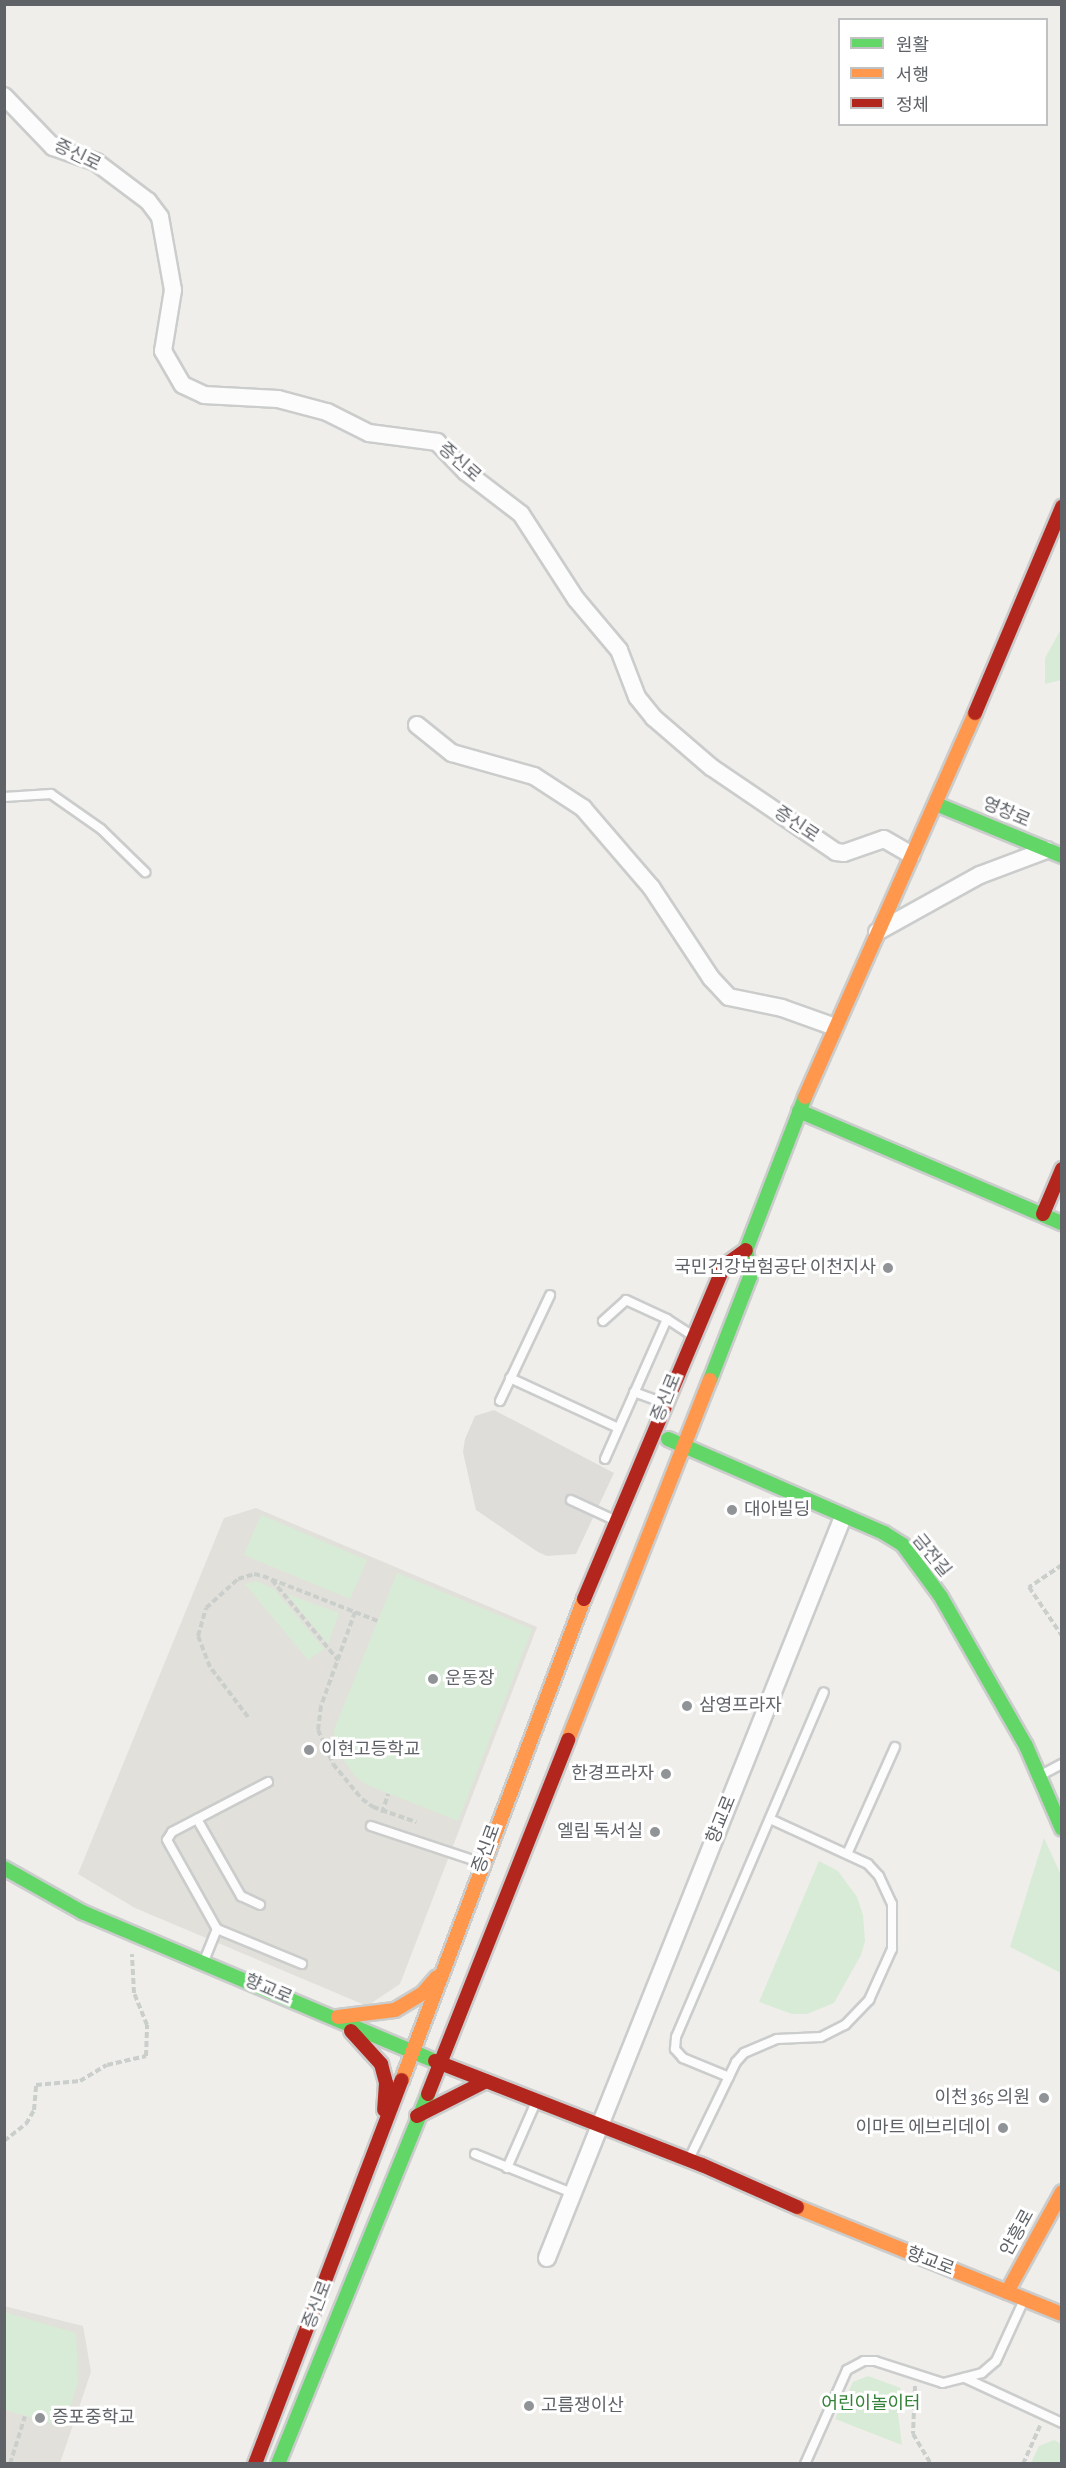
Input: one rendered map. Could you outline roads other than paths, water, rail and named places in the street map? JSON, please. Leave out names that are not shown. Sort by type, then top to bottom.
[{"type":"main road","name":"증신로","points":[[278,2463],[438,2062],[482,1961],[750,1277],[746,1250],[799,1111],[936,804],[1062,507]]},
{"type":"main road","name":"영창로","points":[[936,804],[1062,856]]},
{"type":"main road","points":[[799,1111],[1062,1223]]},
{"type":"main road","points":[[1042,1214],[1062,1169]]},
{"type":"main road","name":"증신로","points":[[255,2463],[383,2130],[546,1691],[664,1403],[724,1266],[746,1250]]},
{"type":"main road","name":"금전길","points":[[653,1432],[884,1533],[903,1545],[922,1566],[1039,1776],[1062,1829]]},
{"type":"main road","name":"향교로","points":[[4,1868],[82,1912],[412,2052],[689,2159],[868,2238],[1062,2314]]},
{"type":"main road","points":[[333,2017],[395,2010],[423,1993],[443,1970]]},
{"type":"main road","points":[[333,2017],[365,2042],[381,2064],[386,2083],[383,2130]]},
{"type":"main road","points":[[417,2116],[447,2097],[486,2080]]},
{"type":"main road","name":"안흥로","points":[[1007,2292],[1062,2192]]},
{"type":"street","name":"증신로","points":[[4,96],[53,147],[96,162],[148,201],[160,217],[173,290],[163,351],[183,385],[204,395],[278,399],[327,412],[369,433],[437,442],[466,472],[521,514],[576,598],[619,650],[646,710],[671,733],[711,767],[836,852],[844,853],[884,839],[912,855]]},
{"type":"street","points":[[417,725],[452,753],[534,776],[583,808],[651,887],[711,978],[729,998],[782,1008],[835,1027]]},
{"type":"street","points":[[877,933],[980,875],[1046,850]]},
{"type":"street","name":"향교로","points":[[547,2258],[843,1517]]},
{"type":"lane","points":[[4,797],[51,794],[101,829],[145,872]]},
{"type":"lane","points":[[500,1401],[550,1295]]},
{"type":"lane","points":[[603,1321],[626,1300],[667,1319],[693,1335]]},
{"type":"lane","points":[[605,1459],[667,1319]]},
{"type":"lane","points":[[510,1378],[618,1428]]},
{"type":"lane","points":[[634,1392],[664,1403]]},
{"type":"lane","points":[[571,1500],[617,1521]]},
{"type":"lane","points":[[729,2077],[683,2058],[675,2043],[824,1692]]},
{"type":"lane","points":[[848,1852],[895,1747]]},
{"type":"lane","points":[[1039,1776],[1062,1764]]},
{"type":"lane","points":[[268,1782],[172,1832],[167,1840],[217,1929],[302,1964]]},
{"type":"lane","points":[[197,1819],[240,1896],[260,1905]]},
{"type":"lane","points":[[689,2159],[736,2062],[754,2046],[832,2033],[869,2000],[890,1955],[892,1904],[879,1876],[848,1852],[770,1819]]},
{"type":"lane","points":[[374,1827],[482,1863]]},
{"type":"lane","points":[[203,1963],[217,1929]]},
{"type":"lane","points":[[507,2168],[537,2100]]},
{"type":"lane","points":[[475,2154],[572,2193]]},
{"type":"lane","points":[[805,2463],[847,2370],[864,2361],[875,2361],[943,2383],[965,2378],[991,2367],[1024,2299]]},
{"type":"lane","points":[[965,2378],[1062,2422]]},
{"type":"place","name":"국민건강보험공단 이천지사","points":[[888,1268]]},
{"type":"place","name":"대아빌딩","points":[[732,1510]]},
{"type":"place","name":"운동장","points":[[433,1679]]},
{"type":"place","name":"삼영프라자","points":[[687,1706]]},
{"type":"place","name":"이현고등학교","points":[[309,1750]]},
{"type":"place","name":"한경프라자","points":[[666,1774]]},
{"type":"place","name":"엘림 독서실","points":[[655,1832]]},
{"type":"place","name":"이천 365 의원","points":[[1044,2098]]},
{"type":"place","name":"이마트 에브리데이","points":[[1003,2128]]},
{"type":"place","name":"고름쟁이산","points":[[529,2406]]},
{"type":"place","name":"증포중학교","points":[[40,2418]]},
{"type":"park label","name":"어린이놀이터","points":[[871,2404]]}]
